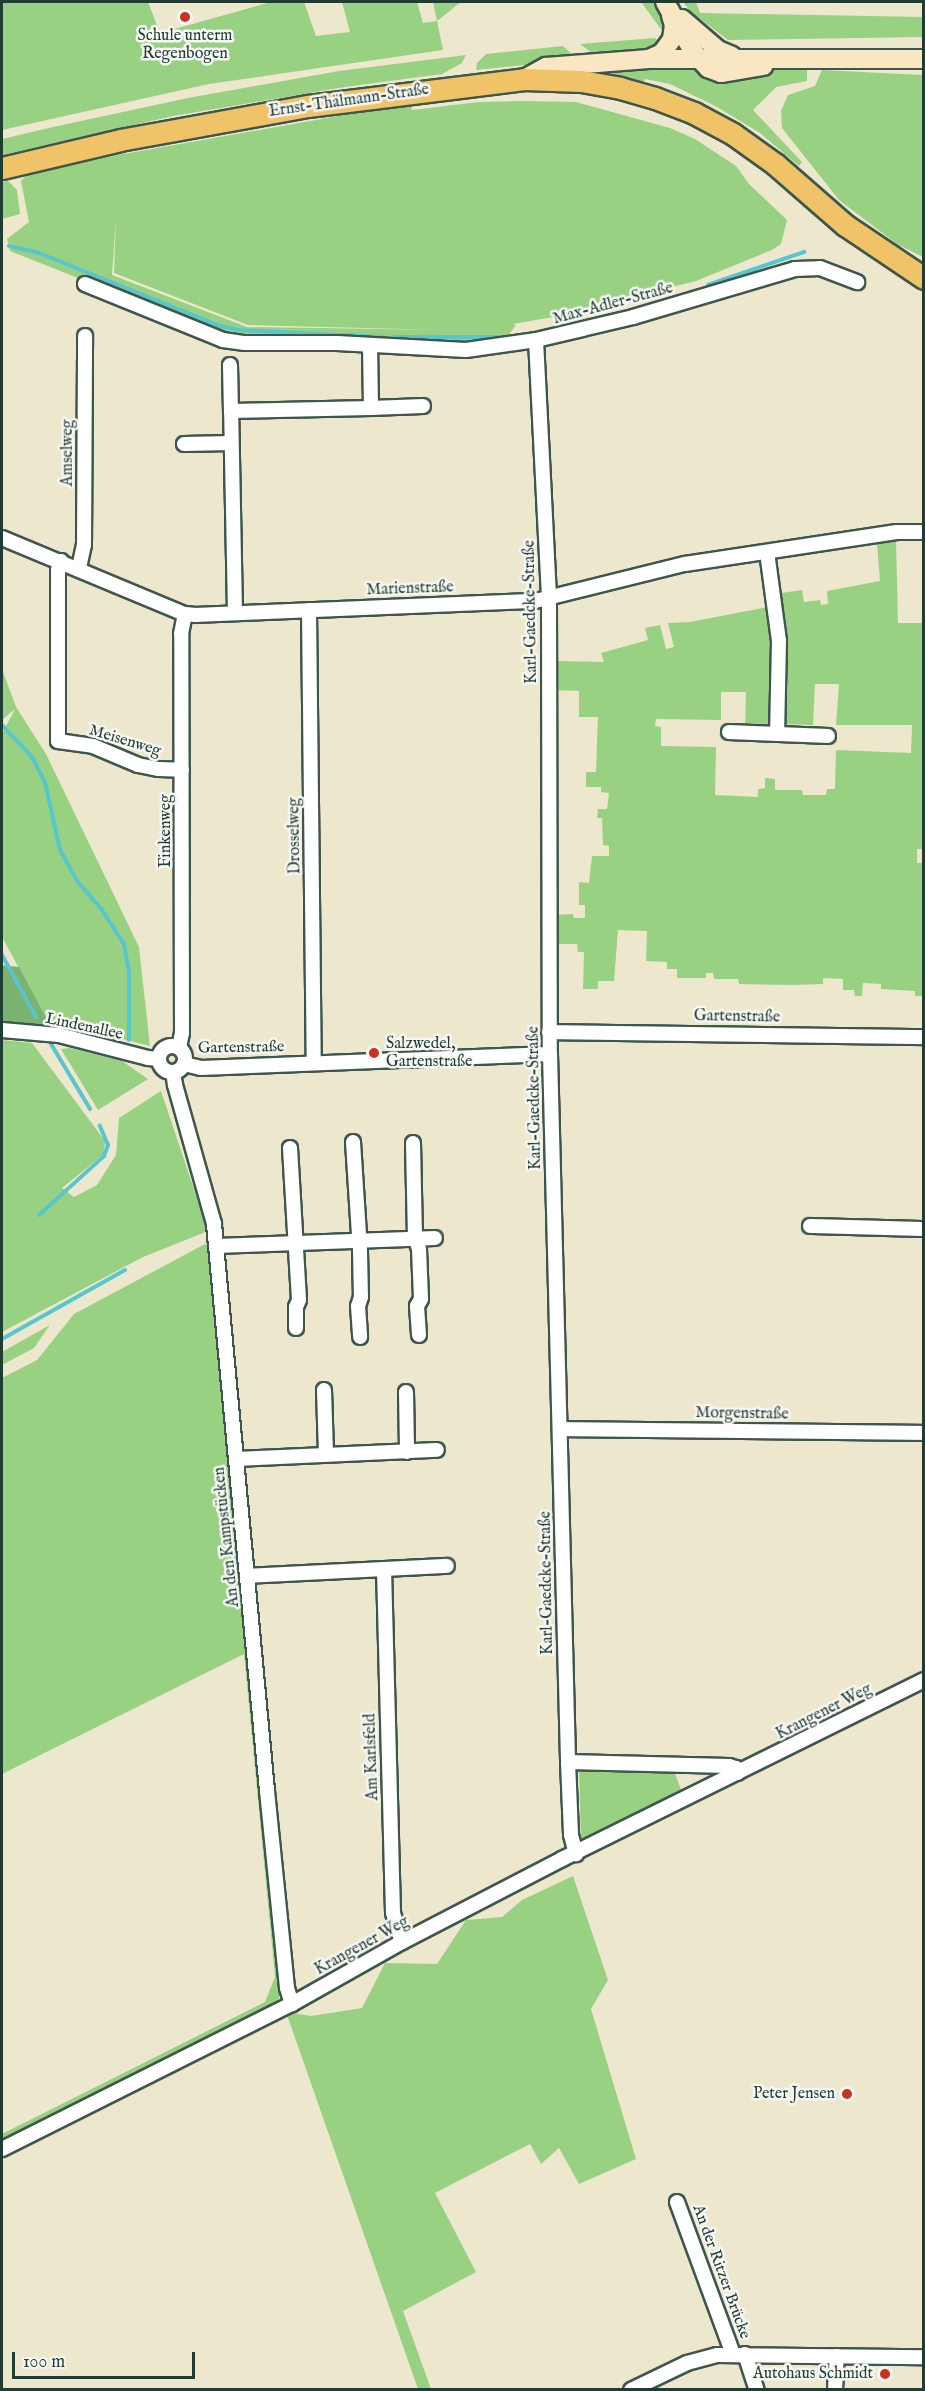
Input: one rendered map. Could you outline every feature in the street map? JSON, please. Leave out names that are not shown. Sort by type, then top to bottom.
[{"type":"main road","points":[[666,4],[696,55]]},
{"type":"main road","points":[[666,4],[709,43],[737,58]]},
{"type":"main road","points":[[649,59],[663,52],[674,34],[674,25],[666,4]]},
{"type":"main road","name":"Ernst-Thälmann-Straße","points":[[696,55],[708,68],[721,73],[785,59]]},
{"type":"main road","name":"Ernst-Thälmann-Straße","points":[[2,168],[120,140],[274,111],[400,93],[525,79],[546,67],[696,55],[785,59],[924,59]]},
{"type":"main road","points":[[525,79],[571,81],[620,88],[694,113],[750,144],[845,225],[924,278]]},
{"type":"street","name":"Max-Adler-Straße","points":[[86,284],[223,340],[245,343],[370,345],[466,350],[536,340],[633,317],[795,269],[820,268],[857,282]]},
{"type":"street","name":"Amselweg","points":[[79,568],[84,544],[85,336]]},
{"type":"street","name":"Karl-Gaedcke-Straße","points":[[536,340],[549,598],[549,1032],[568,1762],[571,1835],[576,1854]]},
{"type":"street","points":[[370,345],[371,408]]},
{"type":"street","points":[[230,365],[235,613]]},
{"type":"street","points":[[231,411],[423,406]]},
{"type":"street","points":[[184,444],[231,443]]},
{"type":"street","name":"Marienstraße","points":[[2,538],[79,568],[185,614],[549,598],[668,567],[897,532],[924,532]]},
{"type":"street","points":[[767,552],[779,641],[777,734]]},
{"type":"street","name":"Meisenweg","points":[[61,561],[58,570],[58,741],[93,746],[138,765],[182,770]]},
{"type":"street","name":"Drosselweg","points":[[309,610],[314,1063]]},
{"type":"street","name":"Finkenweg","points":[[179,1048],[182,1033],[181,634],[185,614]]},
{"type":"street","points":[[729,732],[828,736]]},
{"type":"street","name":"Lindenallee","points":[[2,1030],[59,1035],[159,1059]]},
{"type":"street","name":"Gartenstraße","points":[[549,1032],[924,1037]]},
{"type":"street","points":[[179,1048],[166,1048],[159,1059],[164,1069],[179,1068]]},
{"type":"street","name":"An den Kampstücken","points":[[179,1048],[185,1056],[175,1085],[212,1213],[216,1246],[285,1965],[292,2004]]},
{"type":"street","name":"Gartenstraße","points":[[179,1068],[550,1054]]},
{"type":"street","points":[[353,1142],[362,1297],[358,1306],[360,1337]]},
{"type":"street","points":[[413,1143],[415,1237],[419,1249],[419,1335]]},
{"type":"street","points":[[290,1148],[299,1300],[296,1307],[296,1328]]},
{"type":"street","points":[[810,1226],[924,1229]]},
{"type":"street","points":[[216,1246],[358,1239],[435,1238]]},
{"type":"street","points":[[324,1390],[326,1454]]},
{"type":"street","points":[[406,1392],[407,1452]]},
{"type":"street","name":"Morgenstraße","points":[[560,1429],[924,1432]]},
{"type":"street","points":[[236,1459],[436,1450]]},
{"type":"street","points":[[248,1576],[447,1566]]},
{"type":"street","name":"Am Karlsfeld","points":[[384,1569],[393,1913],[402,1942]]},
{"type":"street","name":"Krangener Weg","points":[[2,2149],[292,2004],[402,1942],[924,1680]]},
{"type":"street","points":[[568,1762],[729,1766],[736,1768],[738,1773]]},
{"type":"street","name":"An der Ritzer Brücke","points":[[677,2202],[739,2354],[757,2390]]},
{"type":"street","name":"An der Ritzer Brücke","points":[[631,2390],[687,2363],[717,2355],[924,2357]]},
{"type":"street","points":[[835,2390],[837,2355]]},
{"type":"green space","points":[[2,2],[148,2],[160,33],[271,2],[304,2],[316,36],[350,32],[342,2],[417,2],[423,23],[437,21],[443,50],[209,84],[2,130]]},
{"type":"green space","points":[[433,2],[461,2],[437,21]]},
{"type":"green space","points":[[641,2],[657,2],[667,22],[666,36]]},
{"type":"green space","points":[[683,2],[696,2],[700,13],[923,17],[923,37],[728,40],[690,11]]},
{"type":"green space","points":[[655,38],[663,45],[659,50],[592,53],[580,44]]},
{"type":"green space","points":[[563,46],[573,55],[574,60],[476,70],[477,63],[486,54]]},
{"type":"green space","points":[[466,55],[462,63],[442,74],[345,87],[173,116],[2,155],[2,139],[53,127],[188,98],[339,71]]},
{"type":"green space","points":[[694,62],[768,69],[807,66],[807,81],[776,87],[753,110],[802,162],[799,166],[760,133],[717,107],[670,84],[645,79],[643,84],[588,73]]},
{"type":"green space","points":[[822,70],[923,75],[923,257],[897,244],[839,200],[782,128],[781,111],[788,95],[815,86]]},
{"type":"green space","points":[[479,102],[576,102],[670,128],[695,139],[736,166],[749,184],[787,220],[781,244],[772,250],[696,281],[553,317],[513,324],[516,325],[503,342],[440,345],[229,338],[10,251],[7,239],[29,222],[21,181],[27,175],[118,155],[383,108],[410,105],[412,110]],"holes":[[[116,219],[114,273],[248,325],[443,330],[247,327],[112,275]]]},
{"type":"green space","points":[[8,181],[17,190],[20,214],[2,219],[2,182]]},
{"type":"green space","points":[[896,540],[898,623],[923,623],[924,849],[917,849],[917,863],[924,863],[923,996],[915,996],[915,991],[881,989],[881,984],[863,983],[862,996],[855,996],[854,990],[843,990],[843,979],[823,978],[823,984],[793,985],[739,984],[738,979],[714,979],[713,973],[706,973],[706,978],[677,978],[677,969],[667,969],[667,962],[646,961],[647,931],[618,930],[614,981],[598,981],[598,989],[583,989],[584,952],[578,952],[577,944],[557,944],[556,915],[573,914],[574,918],[585,918],[585,905],[579,905],[579,882],[589,883],[592,856],[609,856],[609,846],[603,845],[602,818],[597,818],[598,809],[607,809],[609,793],[601,792],[601,787],[586,787],[586,772],[596,772],[598,717],[579,717],[579,691],[556,690],[557,661],[604,662],[601,653],[648,640],[645,628],[660,625],[666,649],[674,647],[668,623],[690,622],[773,606],[777,729],[745,729],[746,692],[721,692],[721,720],[656,719],[655,726],[661,727],[661,746],[716,747],[715,795],[758,797],[758,789],[765,788],[765,778],[775,779],[775,790],[802,790],[803,795],[826,795],[827,789],[835,789],[836,750],[911,753],[912,725],[836,725],[839,684],[815,684],[813,725],[778,724],[774,594],[802,590],[804,602],[820,600],[821,605],[828,604],[827,591],[880,581],[877,543]]},
{"type":"green space","points":[[2,669],[16,707],[46,754],[139,947],[150,1046],[107,1035],[50,1025],[2,937],[2,734],[15,709],[2,720]]},
{"type":"green space","points":[[2,965],[19,967],[50,1025],[2,1022]]},
{"type":"green space","points":[[2,1040],[32,1043],[105,1141],[104,1154],[62,1188],[74,1197],[97,1185],[116,1155],[119,1118],[161,1091],[208,1231],[143,1257],[2,1332]]},
{"type":"green space","points":[[70,1048],[122,1061],[148,1079],[98,1110],[61,1049]]},
{"type":"green space","points":[[205,1244],[211,1247],[280,1974],[279,1998],[273,2008],[2,2143],[2,2134],[265,2002],[275,1977],[244,1654],[2,1774],[2,1378],[37,1360],[74,1314]]},
{"type":"green space","points":[[50,1325],[34,1348],[2,1365],[2,1352]]},
{"type":"green space","points":[[579,1768],[674,1771],[683,1795],[589,1842],[581,1837]]},
{"type":"green space","points":[[573,1876],[608,1980],[591,2009],[636,2159],[579,2184],[559,2148],[541,2164],[530,2144],[435,2193],[476,2272],[403,2311],[431,2389],[418,2389],[286,2012],[311,2016],[362,2008],[385,1963],[437,1964],[466,1920],[502,1917],[522,1900]]},
{"type":"waterway","points":[[9,246],[39,253],[217,325],[239,330],[383,337]]},
{"type":"waterway","points":[[708,285],[804,252]]},
{"type":"waterway","points":[[394,337],[498,337]]},
{"type":"waterway","points":[[2,725],[32,757],[45,782],[60,850],[77,881],[102,910],[124,944],[129,971],[129,1040]]},
{"type":"waterway","points":[[2,955],[36,1017]]},
{"type":"waterway","points":[[51,1044],[90,1109]]},
{"type":"waterway","points":[[39,1215],[104,1156],[108,1145],[100,1126]]},
{"type":"waterway","points":[[2,1339],[125,1270]]},
{"type":"place","name":"Schule unterm Regenbogen","points":[[185,17]]},
{"type":"place","name":"Salzwedel, Gartenstraße","points":[[374,1053]]},
{"type":"place","name":"Peter Jensen","points":[[847,2094]]},
{"type":"place","name":"Autohaus Schmidt","points":[[885,2374]]}]
